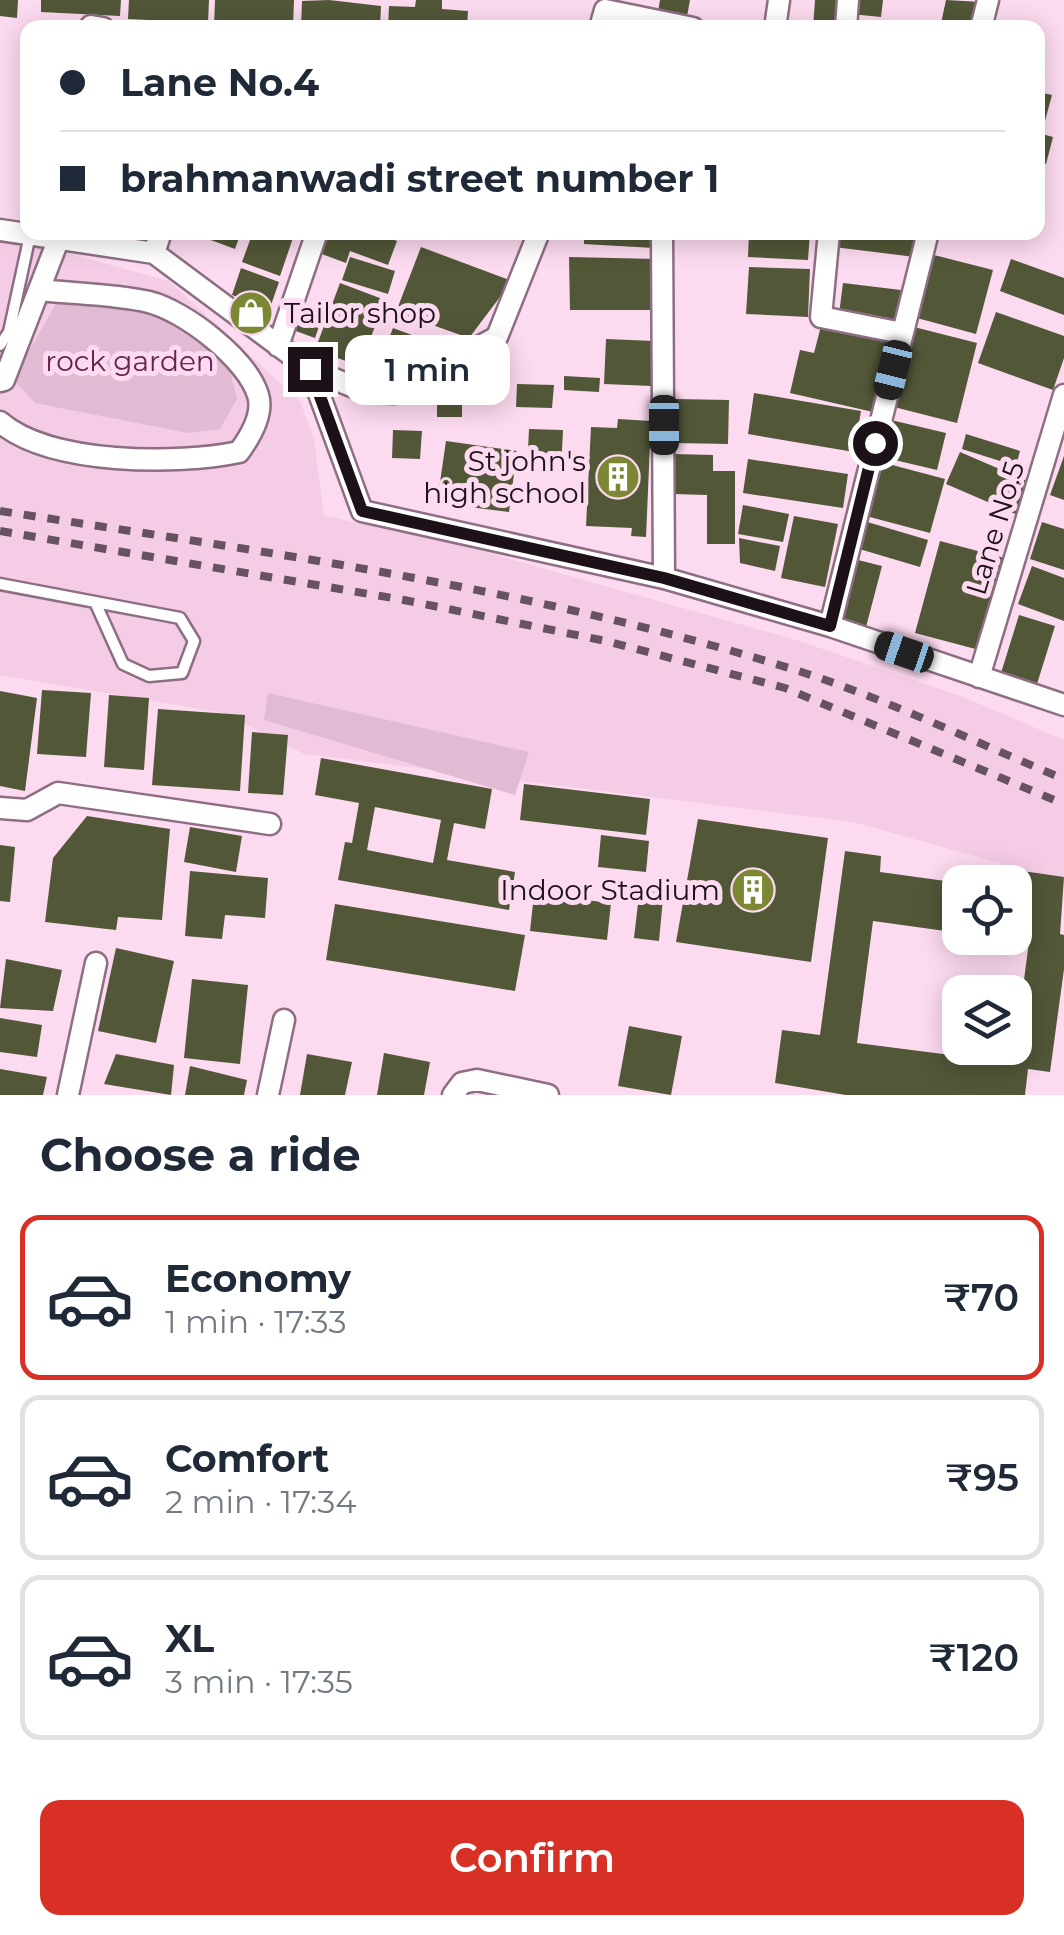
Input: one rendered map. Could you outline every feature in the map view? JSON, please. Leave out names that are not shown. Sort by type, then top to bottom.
[{"type":"street","points":[[0,381],[58,240]]},
{"type":"street","points":[[99,240],[158,243],[310,369],[366,392],[394,393],[497,337],[536,240]]},
{"type":"street","points":[[278,346],[314,240]]},
{"type":"street","points":[[662,240],[664,578]]},
{"type":"street","points":[[827,240],[822,317],[902,333]]},
{"type":"street","points":[[830,626],[926,240]]},
{"type":"street","points":[[0,422],[13,433],[82,454],[204,460],[239,452],[254,432],[260,398],[244,370],[201,327],[151,302],[40,290]]},
{"type":"street","points":[[310,369],[362,511],[664,578],[830,626],[1064,705]]},
{"type":"street","name":"Lane No.5","points":[[979,677],[1064,395]]},
{"type":"street","points":[[0,808],[26,810],[58,792],[270,824]]},
{"type":"street","points":[[68,1095],[96,963]]},
{"type":"street","points":[[268,1095],[284,1020]]},
{"type":"street","points":[[453,1095],[462,1083],[478,1080],[548,1095]]},
{"type":"lane","points":[[0,345],[9,332],[29,240]]},
{"type":"lane","points":[[0,584],[96,602],[180,618],[194,642],[182,674],[149,676],[123,664],[96,602]]},
{"type":"shaded area","points":[[0,235],[169,281],[300,401],[314,439],[324,516],[436,538],[796,640],[961,696],[1064,740],[1064,881],[1032,872],[1032,865],[1007,865],[853,822],[304,754],[224,713],[0,675]]},
{"type":"green space","name":"rock garden","points":[[150,299],[226,354],[237,399],[220,429],[188,433],[35,403],[13,379],[57,302]]},
{"type":"green space","points":[[268,693],[529,752],[515,795],[264,720]]},
{"type":"building","points":[[0,0],[18,0],[17,18],[0,16]]},
{"type":"building","points":[[41,0],[121,0],[120,16],[41,12]]},
{"type":"building","points":[[129,0],[209,0],[208,20],[128,19]]},
{"type":"building","points":[[215,0],[294,0],[293,20],[214,20]]},
{"type":"building","points":[[416,0],[442,0],[442,9],[468,11],[467,20],[388,20],[389,6],[415,7]]},
{"type":"building","points":[[660,0],[690,0],[686,20],[657,17]]},
{"type":"building","points":[[815,0],[839,0],[838,20],[814,20]]},
{"type":"building","points":[[852,0],[883,0],[881,17],[851,14]]},
{"type":"building","points":[[946,0],[981,2],[977,20],[942,20]]},
{"type":"building","points":[[302,1],[381,6],[380,20],[301,20]]},
{"type":"building","points":[[1045,94],[1052,95],[1045,121]]},
{"type":"building","points":[[1045,135],[1053,137],[1045,164]]},
{"type":"building","points":[[211,240],[238,240],[235,249]]},
{"type":"building","points":[[250,240],[292,240],[280,276],[242,262]]},
{"type":"building","points":[[324,240],[397,241],[388,265],[350,251],[346,263],[319,253]]},
{"type":"building","points":[[584,240],[654,240],[654,248],[584,244]]},
{"type":"building","points":[[749,240],[809,240],[808,260],[748,257]]},
{"type":"building","points":[[835,240],[917,240],[915,257],[834,247]]},
{"type":"building","points":[[421,247],[512,281],[469,338],[396,312]]},
{"type":"building","points":[[934,255],[993,270],[976,334],[917,318]]},
{"type":"building","points":[[350,257],[395,271],[388,294],[342,280]]},
{"type":"building","points":[[569,257],[658,259],[656,310],[570,310]]},
{"type":"building","points":[[1011,259],[1064,278],[1064,315],[1000,291]]},
{"type":"building","points":[[749,267],[810,269],[808,317],[746,314]]},
{"type":"building","points":[[241,268],[279,282],[270,308],[232,295]]},
{"type":"building","points":[[340,283],[385,300],[360,366],[315,350]]},
{"type":"building","points":[[843,283],[901,290],[898,322],[839,314]]},
{"type":"building","points":[[302,307],[323,315],[315,338],[293,330]]},
{"type":"building","points":[[996,312],[1064,336],[1064,358],[1053,390],[978,363]]},
{"type":"building","points":[[821,326],[889,341],[873,412],[790,393],[800,350],[814,353]]},
{"type":"building","points":[[914,327],[977,343],[957,423],[894,407]]},
{"type":"building","points":[[393,328],[452,350],[401,387],[374,379]]},
{"type":"building","points":[[606,339],[654,341],[652,386],[604,384]]},
{"type":"building","points":[[564,376],[600,378],[599,392],[564,390]]},
{"type":"building","points":[[517,384],[554,385],[552,408],[516,407]]},
{"type":"building","points":[[437,388],[462,388],[462,417],[437,417]]},
{"type":"building","points":[[754,393],[861,411],[854,452],[748,434]]},
{"type":"building","points":[[675,399],[729,400],[728,444],[674,443]]},
{"type":"building","name":"St john's high school","points":[[618,419],[651,421],[646,537],[631,536],[632,528],[586,526],[591,427],[617,428]]},
{"type":"building","points":[[891,420],[946,433],[937,470],[882,457]]},
{"type":"building","points":[[529,429],[563,430],[561,472],[527,471]]},
{"type":"building","points":[[393,430],[422,431],[420,459],[392,458]]},
{"type":"building","points":[[966,434],[1020,451],[1016,466],[962,449]]},
{"type":"building","points":[[446,441],[517,451],[509,512],[437,503]]},
{"type":"building","points":[[960,452],[1032,483],[1018,515],[946,484]]},
{"type":"building","points":[[674,454],[713,455],[713,471],[735,471],[735,544],[707,544],[707,495],[673,494]]},
{"type":"building","points":[[1064,456],[1064,500],[1050,495]]},
{"type":"building","points":[[748,459],[848,474],[843,508],[743,493]]},
{"type":"building","points":[[881,462],[945,479],[930,533],[866,516]]},
{"type":"building","points":[[743,505],[789,514],[783,542],[738,534]]},
{"type":"building","points":[[794,516],[838,524],[825,587],[781,578]]},
{"type":"building","points":[[864,521],[928,540],[920,567],[856,548]]},
{"type":"building","points":[[1042,522],[1064,529],[1064,570],[1030,559]]},
{"type":"building","points":[[739,538],[780,546],[775,571],[740,563]]},
{"type":"building","points":[[940,541],[1008,559],[983,651],[915,633]]},
{"type":"building","points":[[854,559],[882,566],[866,627],[838,619]]},
{"type":"building","points":[[1032,566],[1064,578],[1064,621],[1018,604]]},
{"type":"building","points":[[1019,615],[1055,626],[1037,684],[1001,673]]},
{"type":"building","points":[[42,690],[91,693],[86,757],[37,754]]},
{"type":"building","points":[[0,691],[37,698],[25,791],[0,786]]},
{"type":"building","points":[[109,695],[149,698],[144,770],[104,767]]},
{"type":"building","points":[[158,709],[245,715],[240,791],[152,785]]},
{"type":"building","points":[[252,732],[288,735],[283,795],[248,793]]},
{"type":"building","points":[[321,758],[492,789],[485,829],[454,823],[447,860],[515,872],[509,910],[338,880],[345,842],[352,843],[359,803],[315,795]],"holes":[[[375,807],[441,820],[433,863],[367,850]]]},
{"type":"building","points":[[524,784],[650,799],[646,835],[520,820]]},
{"type":"building","points":[[87,816],[170,829],[162,920],[118,917],[116,930],[45,922],[53,858]]},
{"type":"building","name":"Indoor Stadium","points":[[698,819],[828,838],[811,962],[676,942]]},
{"type":"building","points":[[190,827],[242,836],[236,872],[184,862]]},
{"type":"building","points":[[601,835],[649,841],[646,872],[598,867]]},
{"type":"building","points":[[0,845],[15,847],[10,902],[0,901]]},
{"type":"building","points":[[845,851],[881,856],[880,872],[942,881],[942,931],[873,921],[857,1043],[942,1054],[942,1065],[1032,1065],[1032,975],[1025,975],[1027,955],[1032,955],[1032,872],[1064,877],[1060,934],[1064,935],[1064,969],[1050,1072],[1028,1069],[1025,1095],[846,1095],[775,1083],[782,1030],[820,1035]]},
{"type":"building","points":[[190,871],[268,878],[265,918],[225,915],[222,939],[185,936]]},
{"type":"building","points":[[640,886],[664,888],[659,941],[634,938]]},
{"type":"building","points":[[534,894],[611,903],[607,940],[530,931]]},
{"type":"building","points":[[335,904],[525,935],[515,991],[326,960]]},
{"type":"building","points":[[116,948],[174,961],[156,1043],[98,1031]]},
{"type":"building","points":[[6,959],[62,970],[53,1011],[0,1008]]},
{"type":"building","points":[[192,979],[248,985],[240,1064],[184,1058]]},
{"type":"building","points":[[0,1018],[42,1025],[37,1057],[0,1052]]},
{"type":"building","points":[[629,1026],[682,1036],[671,1095],[618,1086]]},
{"type":"building","points":[[384,1053],[430,1062],[424,1095],[377,1095]]},
{"type":"building","points":[[116,1054],[174,1065],[171,1095],[104,1084]]},
{"type":"building","points":[[307,1054],[352,1062],[345,1095],[300,1095]]},
{"type":"building","points":[[190,1066],[247,1080],[244,1095],[185,1095]]},
{"type":"building","points":[[0,1069],[47,1077],[43,1095],[0,1095]]},
{"type":"railway","points":[[0,511],[398,575],[595,615],[789,668],[859,692],[1064,779]]},
{"type":"railway","points":[[0,531],[404,600],[606,641],[785,688],[1064,804]]},
{"type":"place","name":"Tailor shop","points":[[251,313]]},
{"type":"place","name":"St john's high school","points":[[618,477]]},
{"type":"place","name":"Indoor Stadium","points":[[753,890]]},
{"type":"route","points":[[310,369],[362,511],[664,578],[830,626],[875,443]]}]
